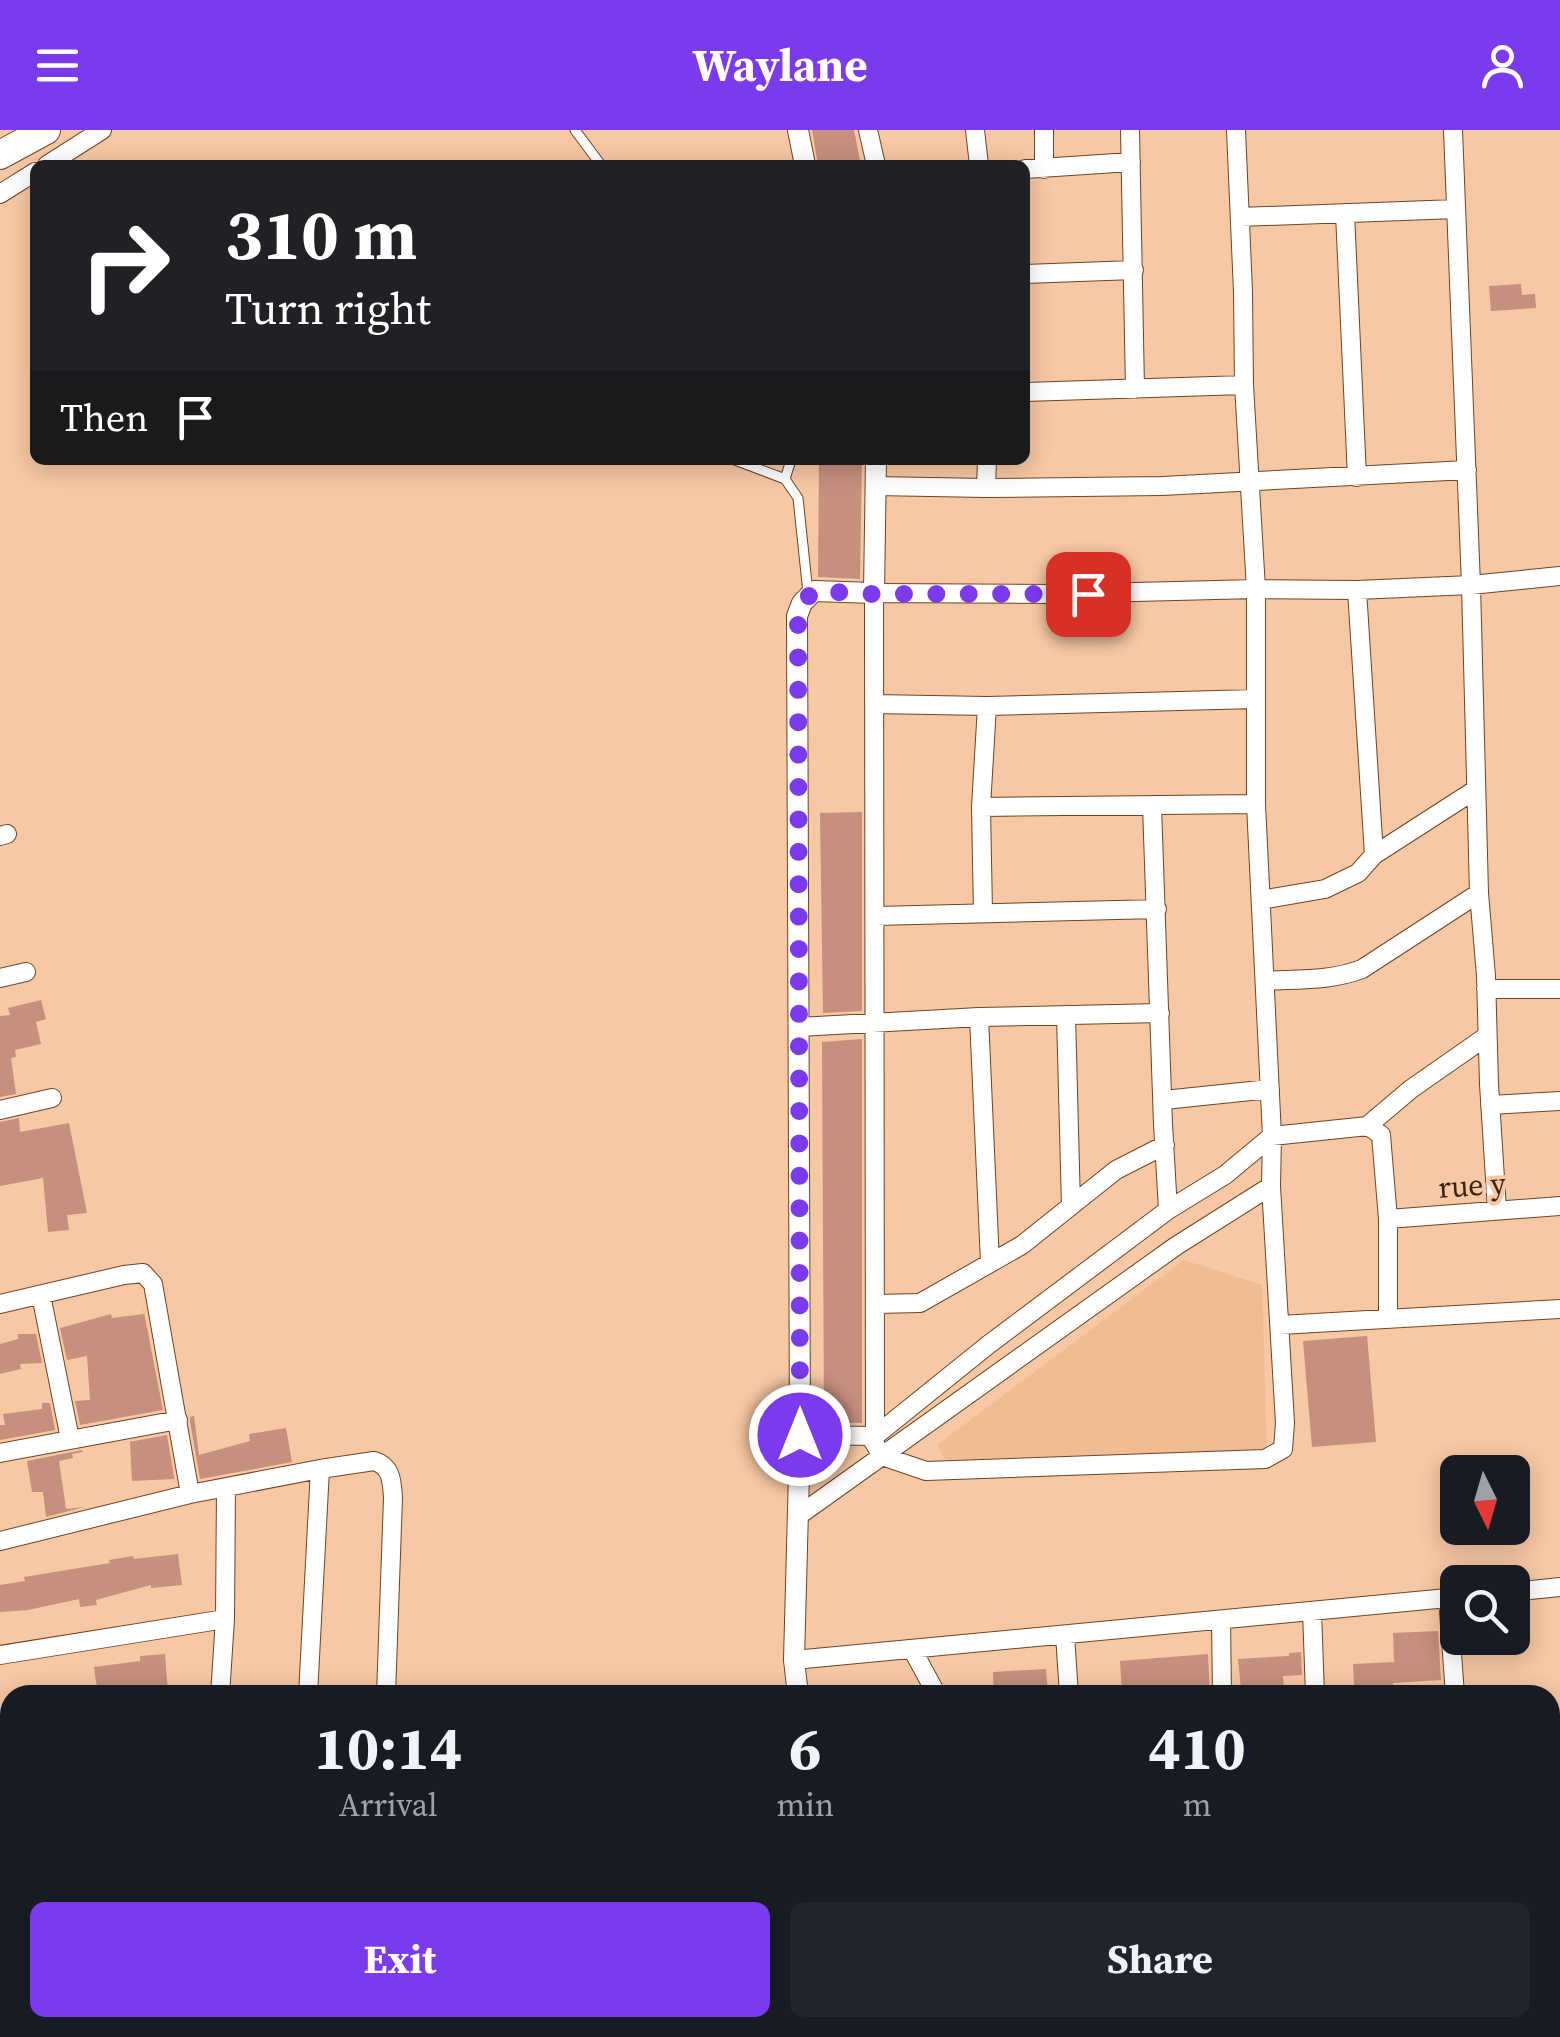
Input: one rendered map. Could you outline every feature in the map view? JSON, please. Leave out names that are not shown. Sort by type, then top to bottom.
[{"type":"main road","points":[[0,155],[46,130]]},
{"type":"street","points":[[54,160],[102,130]]},
{"type":"street","points":[[798,130],[804,160]]},
{"type":"street","points":[[868,130],[875,160]]},
{"type":"street","points":[[974,130],[978,160]]},
{"type":"street","points":[[1044,130],[1034,169],[1131,162]]},
{"type":"street","points":[[1130,130],[1136,389]]},
{"type":"street","points":[[876,465],[876,1304],[872,1436],[882,1456],[926,1470],[1265,1459],[1283,1449],[1285,1424],[1256,804],[1256,589],[1248,481],[1236,130]]},
{"type":"street","points":[[1453,130],[1472,585],[1478,893],[1497,1210]]},
{"type":"street","points":[[0,194],[30,175]]},
{"type":"street","points":[[1240,216],[1456,210]]},
{"type":"street","points":[[1345,213],[1358,477]]},
{"type":"street","points":[[1030,274],[1134,270]]},
{"type":"street","points":[[1030,392],[1244,385]]},
{"type":"street","points":[[986,465],[986,488]]},
{"type":"street","points":[[875,486],[1126,487],[1466,470]]},
{"type":"street","points":[[797,1685],[798,616],[802,603],[814,591],[1055,594],[1356,590],[1560,576]]},
{"type":"street","points":[[1356,590],[1374,855]]},
{"type":"street","points":[[874,704],[986,706],[1256,699]]},
{"type":"street","points":[[983,913],[981,808],[986,706]]},
{"type":"street","points":[[1261,900],[1326,889],[1358,872],[1374,855],[1474,790]]},
{"type":"street","points":[[981,808],[1256,804]]},
{"type":"street","points":[[1152,806],[1168,1210]]},
{"type":"street","points":[[1265,980],[1346,975],[1478,893]]},
{"type":"street","points":[[875,916],[1157,910]]},
{"type":"street","points":[[0,978],[26,972]]},
{"type":"street","points":[[1486,989],[1560,988]]},
{"type":"street","points":[[799,1027],[1160,1013]]},
{"type":"street","points":[[1066,1015],[1071,1206]]},
{"type":"street","points":[[980,1017],[990,1263]]},
{"type":"street","points":[[800,1435],[872,1436],[988,1345],[1168,1210],[1225,1175],[1272,1136],[1366,1126],[1411,1088],[1487,1036]]},
{"type":"street","points":[[1164,1100],[1270,1089]]},
{"type":"street","points":[[0,1110],[52,1098]]},
{"type":"street","points":[[1490,1104],[1560,1101]]},
{"type":"street","points":[[1366,1126],[1381,1135],[1388,1219],[1388,1318]]},
{"type":"street","points":[[876,1304],[920,1302],[1022,1246],[1116,1170],[1164,1145]]},
{"type":"street","points":[[798,1516],[1176,1246],[1271,1186]]},
{"type":"street","name":"rue y","points":[[1388,1219],[1560,1206]]},
{"type":"street","points":[[0,1304],[143,1273],[152,1284],[190,1494]]},
{"type":"street","points":[[41,1295],[70,1439]]},
{"type":"street","points":[[1280,1325],[1560,1310]]},
{"type":"street","points":[[0,1453],[178,1420]]},
{"type":"street","points":[[0,1541],[190,1494],[320,1469],[380,1463],[388,1469],[393,1498],[386,1685]]},
{"type":"street","points":[[309,1685],[320,1469]]},
{"type":"street","points":[[221,1685],[226,1487]]},
{"type":"street","points":[[1530,1590],[1560,1587]]},
{"type":"street","points":[[794,1660],[1440,1599]]},
{"type":"street","points":[[1312,1611],[1315,1685]]},
{"type":"street","points":[[0,1655],[225,1619]]},
{"type":"street","points":[[1221,1620],[1222,1685]]},
{"type":"street","points":[[1066,1634],[1068,1685]]},
{"type":"street","points":[[912,1649],[932,1685]]},
{"type":"street","points":[[1454,1655],[1455,1685]]},
{"type":"lane","points":[[575,130],[597,160]]},
{"type":"lane","points":[[748,465],[785,479],[798,498],[808,595]]},
{"type":"lane","points":[[785,479],[789,465]]},
{"type":"shaded area","points":[[1184,1260],[1262,1285],[1267,1452],[945,1460],[937,1445]]},
{"type":"building","points":[[812,130],[854,130],[860,160],[817,160]]},
{"type":"building","points":[[1521,284],[1522,295],[1535,294],[1536,308],[1491,311],[1489,286]]},
{"type":"building","points":[[819,465],[862,465],[860,579],[818,577]]},
{"type":"building","points":[[862,812],[862,1011],[823,1013],[820,813]]},
{"type":"building","points":[[41,1000],[46,1019],[36,1022],[41,1044],[15,1050],[16,1057],[11,1058],[16,1094],[0,1097],[0,1016],[10,1015],[8,1008]]},
{"type":"building","points":[[862,1039],[862,1423],[824,1423],[822,1042]]},
{"type":"building","points":[[19,1118],[20,1132],[69,1123],[87,1213],[67,1215],[69,1230],[48,1232],[43,1178],[0,1186],[0,1122]]},
{"type":"building","points":[[143,1307],[163,1410],[80,1425],[75,1401],[90,1400],[87,1356],[67,1360],[60,1328],[111,1314],[112,1318],[144,1314]]},
{"type":"building","points":[[18,1334],[36,1334],[42,1363],[20,1364],[21,1369],[0,1374],[0,1344],[18,1339]]},
{"type":"building","points":[[1367,1336],[1376,1442],[1312,1447],[1303,1341]]},
{"type":"building","points":[[42,1403],[50,1403],[55,1430],[0,1440],[0,1425],[5,1425],[3,1414],[42,1409]]},
{"type":"building","points":[[194,1416],[199,1455],[250,1441],[249,1434],[286,1428],[292,1462],[200,1479],[190,1422]]},
{"type":"building","points":[[167,1435],[175,1483],[174,1479],[132,1481],[130,1442],[118,1444]]},
{"type":"building","points":[[82,1450],[72,1454],[73,1458],[59,1461],[66,1509],[84,1507],[46,1517],[43,1492],[32,1492],[27,1461]]},
{"type":"building","points":[[178,1554],[182,1585],[151,1585],[96,1600],[97,1605],[80,1607],[79,1599],[0,1612],[0,1585],[25,1581],[24,1577],[133,1556],[134,1559]]},
{"type":"building","points":[[1438,1631],[1441,1680],[1354,1685],[1353,1664],[1394,1662],[1393,1633]]},
{"type":"building","points":[[1301,1652],[1302,1675],[1283,1676],[1284,1685],[1241,1685],[1238,1659]]},
{"type":"building","points":[[165,1654],[167,1685],[97,1685],[94,1667],[140,1661],[140,1656]]},
{"type":"building","points":[[1208,1654],[1210,1685],[1121,1685],[1120,1661]]},
{"type":"building","points":[[1046,1669],[1047,1685],[994,1685],[993,1672]]},
{"type":"route","points":[[800,1435],[798,616],[802,603],[814,591],[1088,594]]}]
